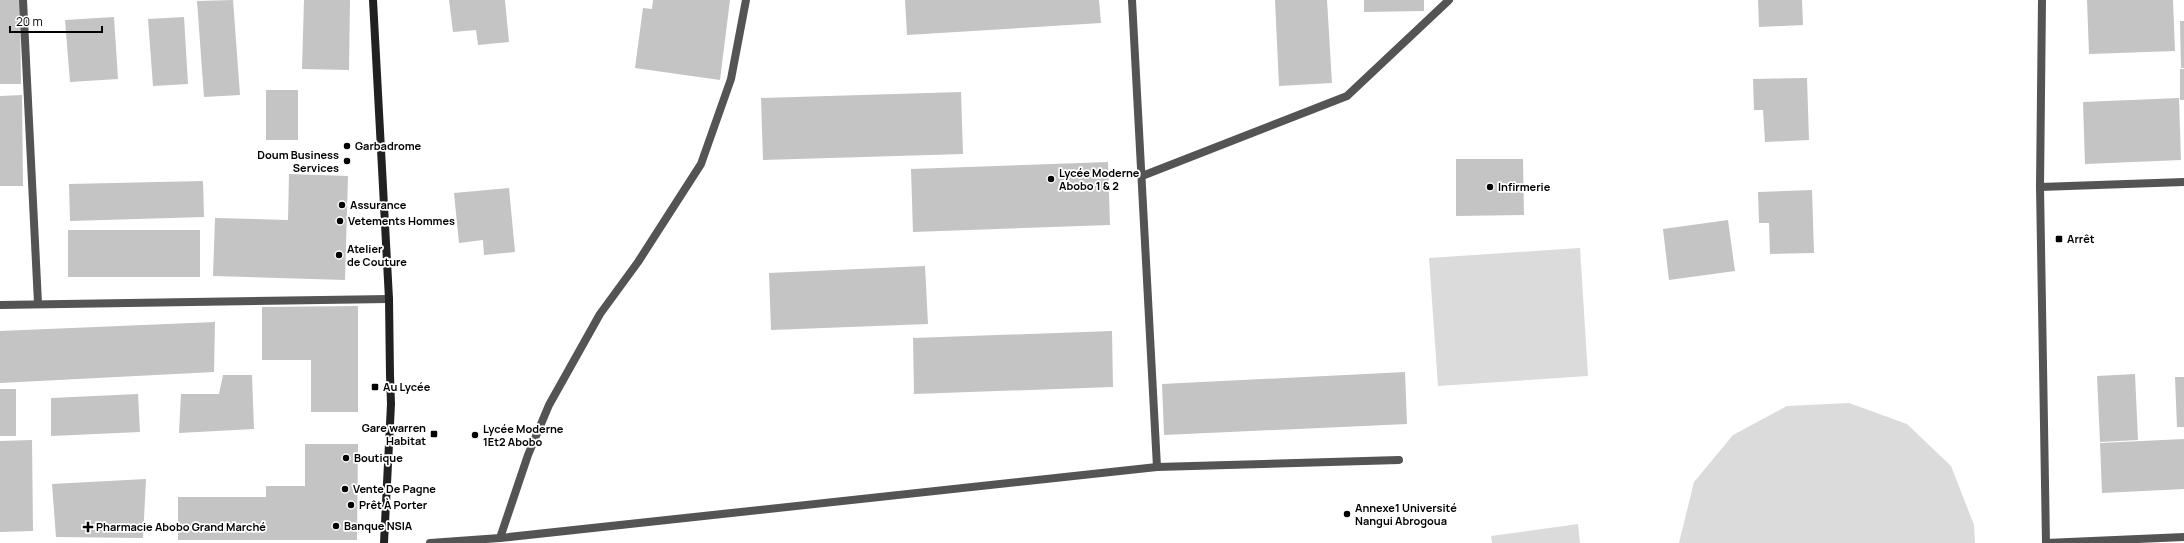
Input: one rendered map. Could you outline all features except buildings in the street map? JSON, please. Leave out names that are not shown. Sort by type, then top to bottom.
[{"type":"street","points":[[24,0],[38,303]]},
{"type":"street","points":[[373,0],[389,299],[391,404],[384,543]]},
{"type":"street","points":[[500,538],[528,455],[548,405],[600,314],[638,262],[701,164],[731,79],[746,0]]},
{"type":"street","points":[[1132,0],[1157,467]]},
{"type":"street","points":[[1142,176],[1347,96],[1449,0]]},
{"type":"street","points":[[2042,0],[2040,187],[2046,543],[2184,537]]},
{"type":"street","points":[[2040,187],[2184,182]]},
{"type":"street","points":[[0,305],[38,303],[389,299]]},
{"type":"street","points":[[430,543],[500,538],[1157,467],[1398,460]]},
{"type":"shaded area","points":[[1580,248],[1588,376],[1438,386],[1429,258]]},
{"type":"shaded area","points":[[1849,403],[1907,424],[1951,466],[1974,525],[1975,543],[1679,543],[1694,482],[1733,435],[1787,406]]},
{"type":"shaded area","points":[[1578,524],[1580,543],[1492,543],[1491,536]]},
{"type":"place","name":"Garbadrome","points":[[347,146]]},
{"type":"place","name":"Doum Business Services","points":[[347,161]]},
{"type":"place","name":"Lycée Moderne Abobo 1 & 2","points":[[1051,179]]},
{"type":"place","name":"Infirmerie","points":[[1490,187]]},
{"type":"place","name":"Assurance","points":[[342,205]]},
{"type":"place","name":"Vetements Hommes","points":[[340,221]]},
{"type":"place","name":"Arrêt","points":[[2059,239]]},
{"type":"place","name":"Atelier de Couture","points":[[339,255]]},
{"type":"place","name":"Au Lycée","points":[[375,387]]},
{"type":"place","name":"Gare warren Habitat","points":[[434,434]]},
{"type":"place","name":"Lycée Moderne 1Et2 Abobo","points":[[475,435]]},
{"type":"place","name":"Boutique","points":[[346,458]]},
{"type":"place","name":"Vente De Pagne","points":[[345,489]]},
{"type":"place","name":"Prêt À Porter","points":[[351,505]]},
{"type":"place","name":"Annexe1 Université Nangui Abrogoua","points":[[1347,514]]},
{"type":"place","name":"Banque NSIA","points":[[336,526]]},
{"type":"place","name":"Pharmacie Abobo Grand Marché","points":[[88,527]]}]
